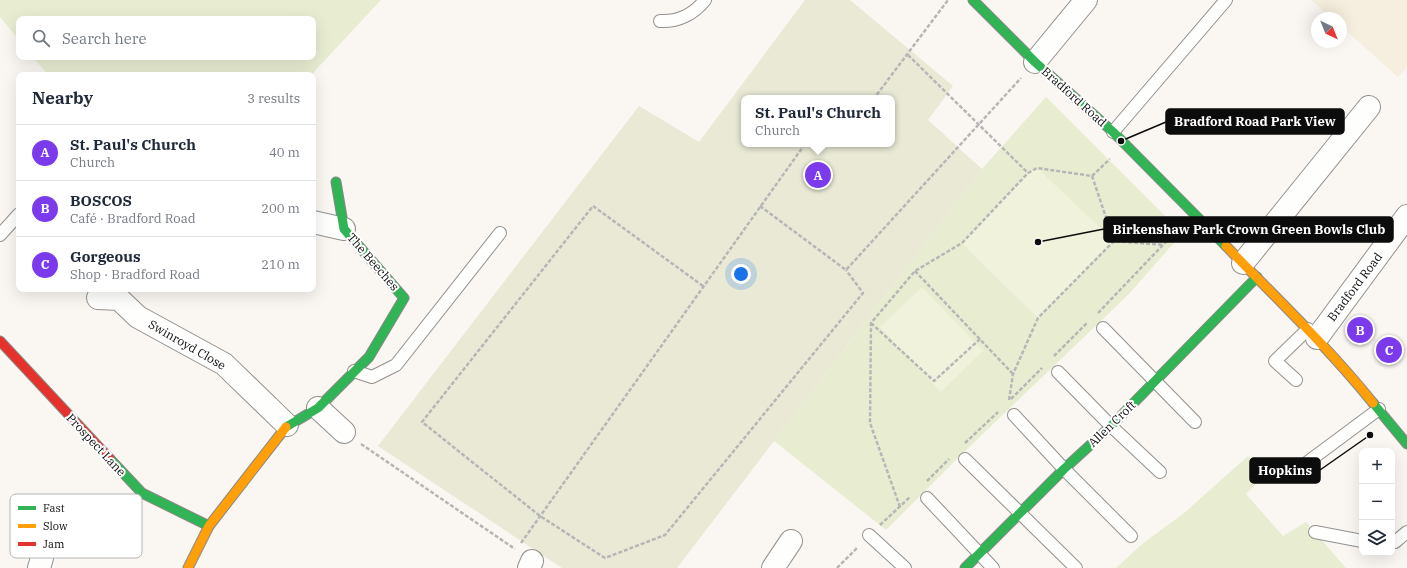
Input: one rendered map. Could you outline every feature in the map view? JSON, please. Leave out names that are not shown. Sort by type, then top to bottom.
[{"type":"street","name":"Bradford Road","points":[[972,0],[1035,62],[1113,132],[1313,333],[1350,374],[1407,444]]},
{"type":"street","points":[[1035,62],[1086,0]]},
{"type":"street","points":[[1250,270],[1369,107]]},
{"type":"street","name":"The Beeches","points":[[318,408],[369,356],[404,298],[344,229],[336,182]]},
{"type":"street","name":"Bradford Road","points":[[1313,333],[1407,216]]},
{"type":"street","name":"The Beeches","points":[[316,223],[344,229]]},
{"type":"street","name":"Allen Croft","points":[[965,568],[1064,469],[1111,426],[1206,328],[1250,270]]},
{"type":"street","name":"Swinroyd Close","points":[[98,298],[120,294],[138,317],[224,364],[287,425]]},
{"type":"street","name":"Prospect Lane","points":[[0,341],[142,494],[209,526]]},
{"type":"street","points":[[188,568],[209,526],[287,425],[318,408],[344,432]]},
{"type":"street","points":[[773,568],[791,541]]},
{"type":"lane","points":[[660,21],[670,22],[685,16],[696,9],[705,0]]},
{"type":"lane","points":[[1113,132],[1226,0]]},
{"type":"lane","points":[[0,235],[16,217]]},
{"type":"lane","points":[[354,371],[372,377],[396,365],[500,233]]},
{"type":"lane","points":[[1103,328],[1195,422]]},
{"type":"lane","points":[[1296,380],[1275,360],[1313,333]]},
{"type":"lane","points":[[1058,372],[1111,426],[1160,472]]},
{"type":"lane","points":[[1305,464],[1379,409]]},
{"type":"lane","points":[[1014,415],[1064,469],[1131,536]]},
{"type":"lane","points":[[965,459],[1076,568]]},
{"type":"lane","points":[[927,498],[993,568]]},
{"type":"lane","points":[[1315,532],[1359,540]]},
{"type":"lane","points":[[1395,542],[1407,532]]},
{"type":"lane","points":[[869,536],[905,568]]},
{"type":"path","points":[[877,95],[948,0]]},
{"type":"path","points":[[908,55],[1028,173]]},
{"type":"path","points":[[846,270],[1035,62]]},
{"type":"path","points":[[1092,176],[1125,144]]},
{"type":"path","points":[[344,432],[516,550],[803,147]]},
{"type":"path","points":[[900,507],[870,423],[871,323],[915,271],[962,243],[1028,173],[1037,168],[1092,176]]},
{"type":"path","points":[[1092,176],[1114,241]]},
{"type":"path","points":[[703,286],[593,206],[422,422],[540,516],[605,558],[665,535],[863,293],[846,270],[760,206]]},
{"type":"path","points":[[1093,317],[1164,245],[1194,212]]},
{"type":"path","points":[[1014,415],[1009,401],[1013,374],[1038,318],[1114,241],[1164,245]]},
{"type":"path","points":[[915,271],[1013,374]]},
{"type":"path","points":[[871,323],[934,381],[980,339]]},
{"type":"path","points":[[963,445],[1088,323]]},
{"type":"path","points":[[924,484],[952,456]]},
{"type":"path","points":[[837,568],[914,494]]},
{"type":"shaded area","points":[[1311,0],[1407,0],[1407,67],[1398,77],[1347,31],[1347,12],[1325,12]]},
{"type":"green space","points":[[0,0],[381,0],[314,72],[46,72],[36,60],[316,60],[316,16],[16,16],[16,36],[0,17]]},
{"type":"green space","points":[[805,0],[850,0],[953,86],[928,120],[982,169],[677,568],[562,568],[378,446],[639,106],[699,142]]},
{"type":"green space","points":[[1046,97],[1183,234],[1129,294],[963,453],[886,530],[774,441],[982,169]]},
{"type":"green space","points":[[1037,168],[1114,241],[1038,318],[962,243],[1028,173]]},
{"type":"green space","points":[[922,287],[983,351],[941,392],[880,327]]},
{"type":"green space","points":[[1248,456],[1264,475],[1246,494],[1283,536],[1306,522],[1346,568],[1116,568],[1142,544],[1183,514]]},
{"type":"traffic: fast","points":[[973,0],[1035,62],[1113,132],[1226,246]]},
{"type":"traffic: fast","points":[[286,427],[318,408],[369,357],[404,298],[344,229],[336,182]]},
{"type":"traffic: fast","points":[[965,568],[1064,469],[1111,426],[1257,277]]},
{"type":"traffic: fast","points":[[1373,403],[1407,444]]},
{"type":"traffic: fast","points":[[110,459],[142,493],[209,526]]},
{"type":"traffic: slow","points":[[1226,246],[1320,342],[1373,403]]},
{"type":"traffic: slow","points":[[188,568],[209,526],[286,427]]},
{"type":"traffic: jam","points":[[0,341],[110,459]]},
{"type":"place","name":"Bradford Road Park View","points":[[1121,141]]},
{"type":"place","name":"St. Paul's Church","points":[[818,175]]},
{"type":"place","name":"Birkenshaw Park Crown Green Bowls Club","points":[[1038,242]]},
{"type":"place","name":"BOSCOS","points":[[1360,330]]},
{"type":"place","name":"Gorgeous","points":[[1389,350]]},
{"type":"place","name":"Hopkins","points":[[1370,435]]}]
